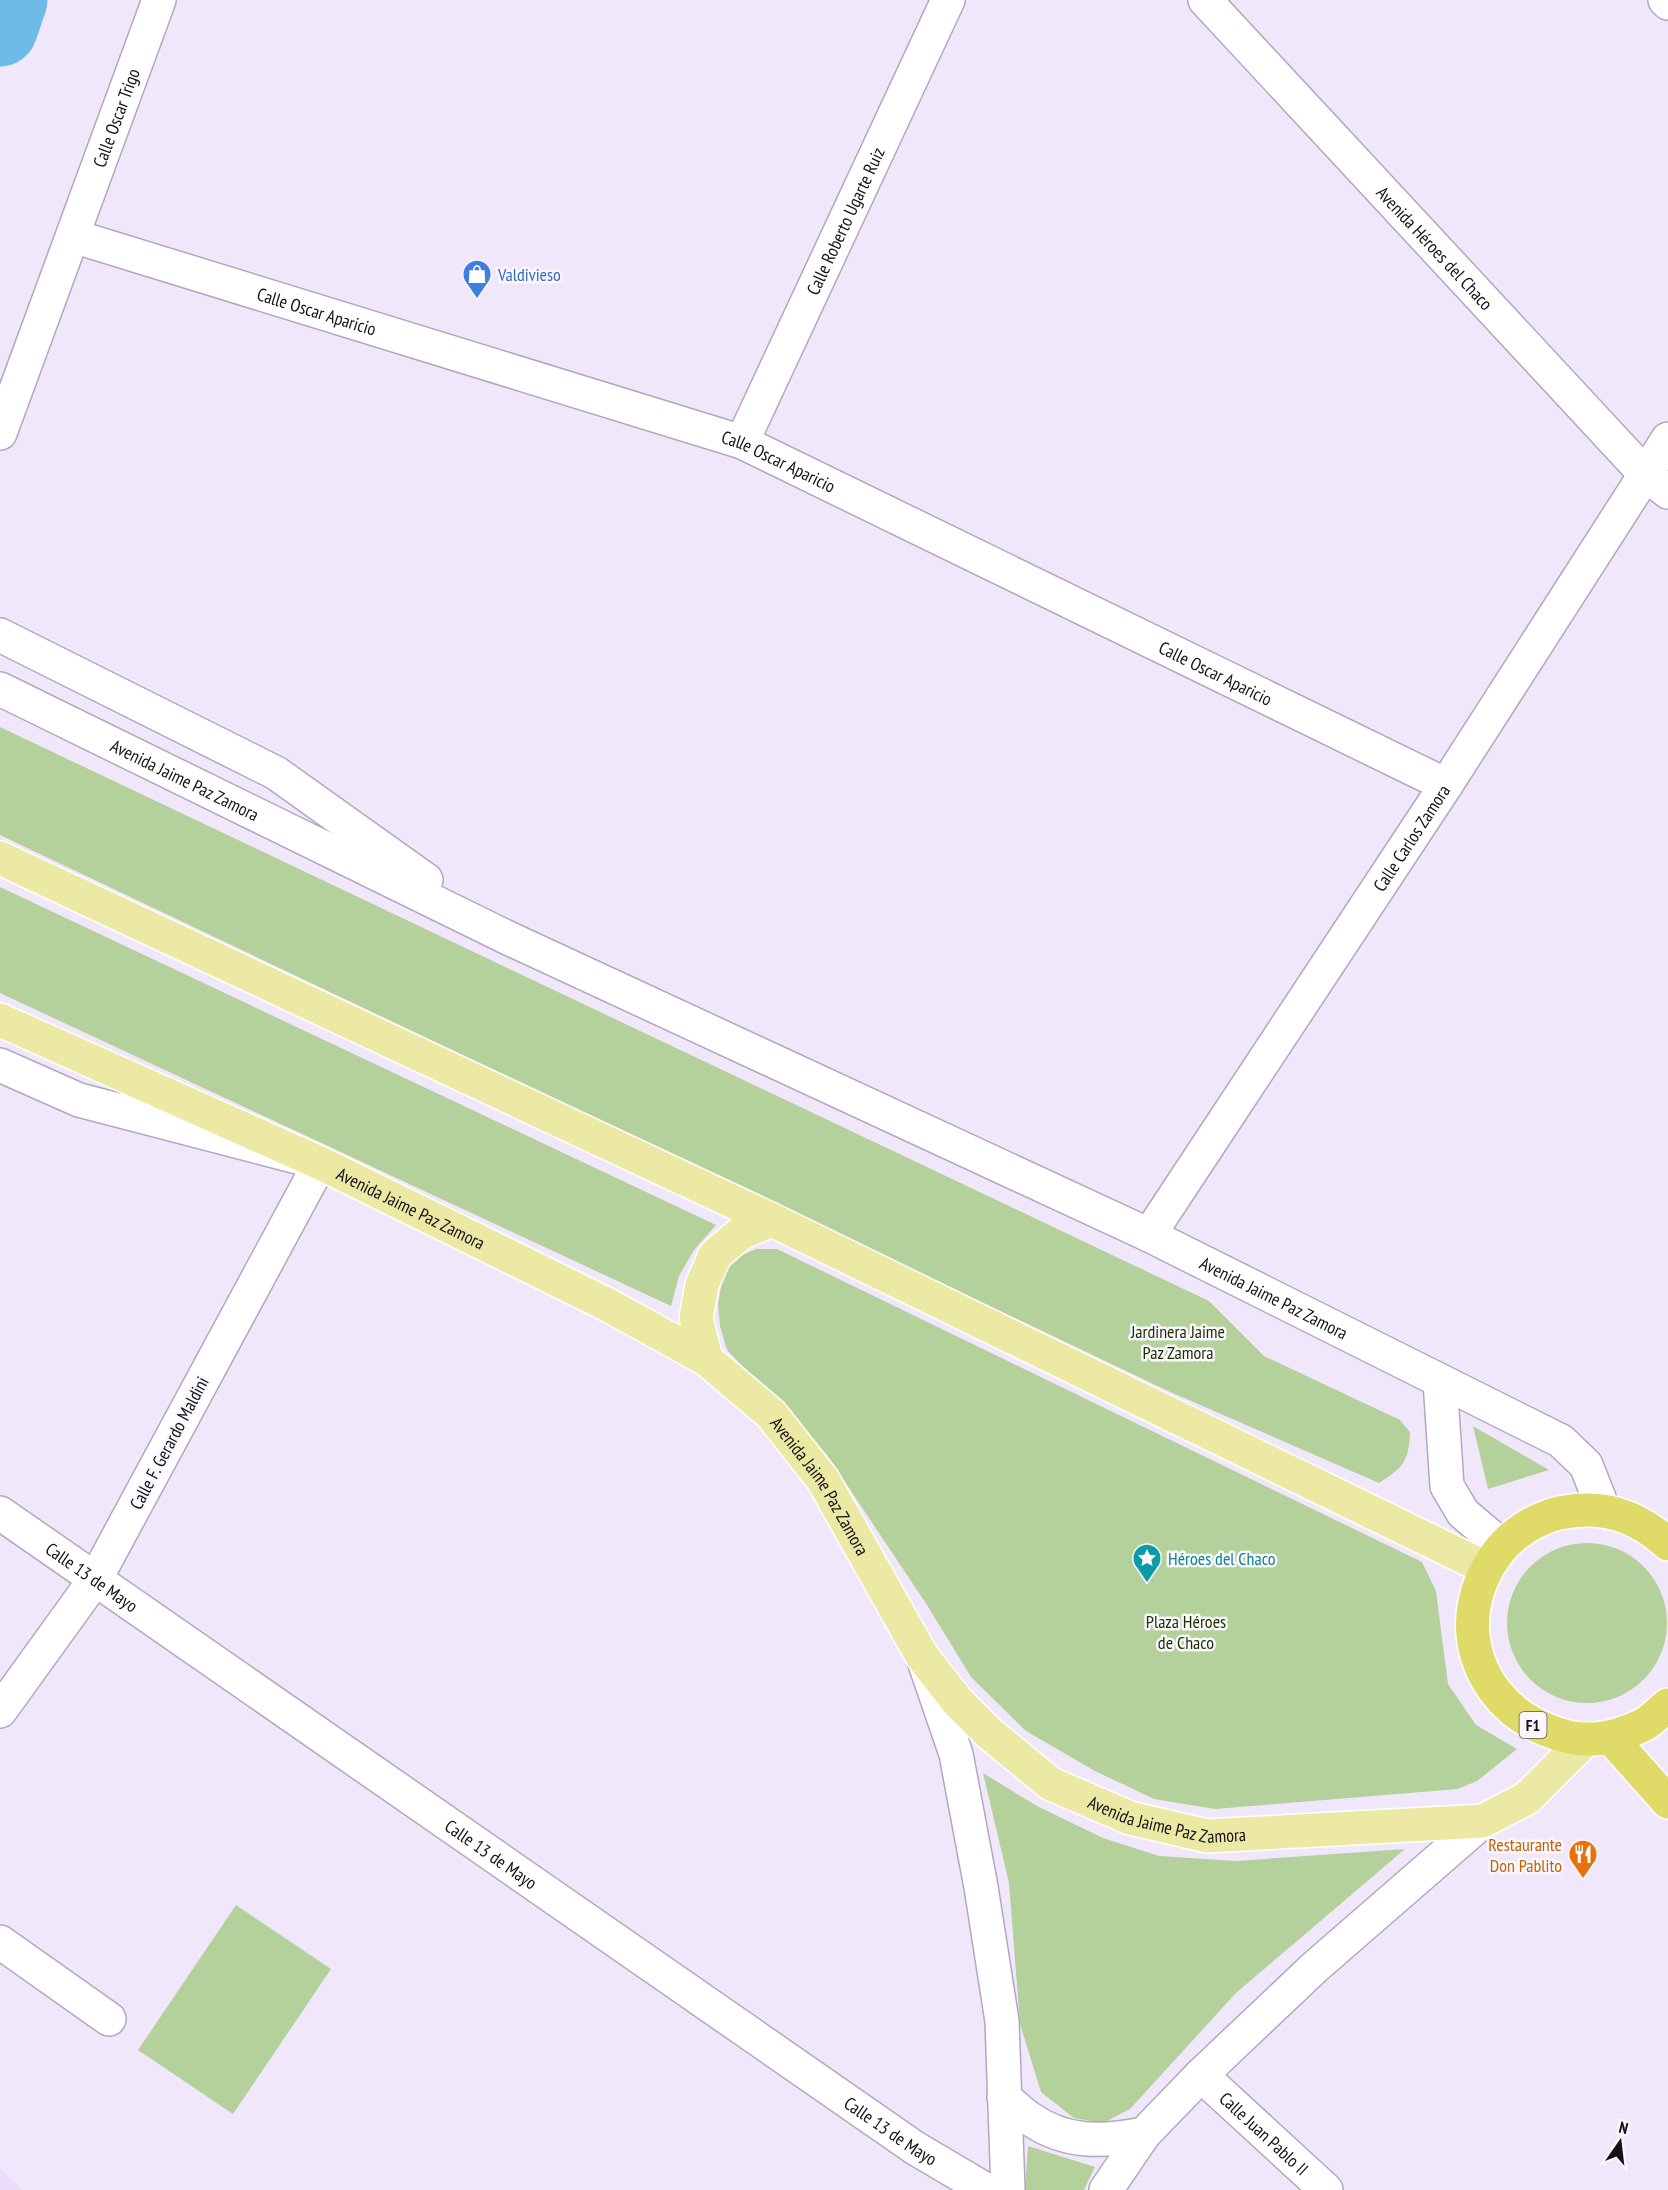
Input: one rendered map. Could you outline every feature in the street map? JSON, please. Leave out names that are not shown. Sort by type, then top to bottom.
[{"type":"highway","name":"F1","points":[[1663,1527],[1604,1511],[1576,1510],[1548,1516],[1524,1528],[1494,1557],[1473,1602],[1472,1637],[1482,1671],[1501,1701],[1528,1723],[1561,1736],[1598,1738],[1645,1724],[1668,1705]]},
{"type":"highway","points":[[1598,1738],[1668,1802]]},
{"type":"main road","points":[[0,858],[1494,1557]]},
{"type":"main road","name":"Avenida Jaime Paz Zamora","points":[[0,1020],[320,1163],[606,1304],[706,1359],[771,1414],[823,1480],[922,1656],[958,1702],[988,1733],[1051,1784],[1130,1818],[1207,1836],[1484,1821],[1527,1798],[1598,1738]]},
{"type":"main road","points":[[706,1359],[696,1318],[702,1285],[715,1255],[741,1233],[772,1220]]},
{"type":"street","name":"Calle Oscar Trigo","points":[[0,433],[159,0]]},
{"type":"street","name":"Calle Roberto Ugarte Ruiz","points":[[742,442],[948,0]]},
{"type":"street","name":"Avenida Héroes del Chaco","points":[[1205,0],[1657,484]]},
{"type":"street","name":"Calle Oscar Aparicio","points":[[74,236],[742,442],[1446,785]]},
{"type":"street","name":"Calle Carlos Zamora","points":[[1149,1235],[1446,785],[1657,484],[1668,439]]},
{"type":"street","points":[[0,635],[276,773],[506,937]]},
{"type":"street","name":"Avenida Jaime Paz Zamora","points":[[0,689],[506,937],[1149,1235],[1561,1441],[1586,1465],[1604,1511]]},
{"type":"street","points":[[0,1065],[79,1100],[320,1163]]},
{"type":"street","name":"Calle F. Gerardo Maldini","points":[[0,1711],[96,1578],[320,1163]]},
{"type":"street","points":[[1440,1381],[1447,1486],[1494,1557]]},
{"type":"street","name":"Calle 13 de Mayo","points":[[0,1513],[859,2110],[915,2148],[986,2190]]},
{"type":"street","points":[[922,1656],[956,1754],[981,1887],[1002,2021],[1008,2190]]},
{"type":"street","points":[[1106,2190],[1144,2134],[1201,2075],[1315,1967],[1484,1821]]},
{"type":"street","points":[[0,1942],[109,2019]]},
{"type":"street","name":"Calle Juan Pablo II","points":[[1201,2075],[1326,2190]]},
{"type":"street","points":[[1004,2097],[1030,2119],[1066,2136],[1110,2140],[1144,2134]]},
{"type":"shaded area","points":[[0,2169],[23,2190],[0,2190]]},
{"type":"green space","name":"Jardinera Jaime Paz Zamora","points":[[0,727],[1209,1301],[1264,1356],[1400,1420],[1410,1432],[1408,1450],[1403,1463],[1394,1473],[1379,1483],[1166,1390],[0,835]]},
{"type":"green space","points":[[0,887],[716,1225],[694,1250],[679,1276],[671,1306],[0,993]]},
{"type":"green space","name":"Jardinera Jaime Paz Zamora","points":[[756,1249],[777,1249],[1422,1562],[1436,1591],[1448,1684],[1476,1725],[1517,1749],[1477,1781],[1458,1789],[1215,1809],[1154,1799],[1095,1771],[1026,1731],[971,1677],[927,1605],[827,1455],[727,1350],[720,1326],[718,1304],[723,1275],[737,1257]]},
{"type":"green space","points":[[1473,1426],[1549,1470],[1488,1489]]},
{"type":"green space","points":[[1587,1543],[1618,1549],[1643,1567],[1661,1592],[1667,1623],[1661,1654],[1643,1679],[1618,1697],[1587,1703],[1556,1697],[1531,1679],[1513,1654],[1507,1623],[1513,1592],[1531,1567],[1556,1549]]},
{"type":"green space","points":[[983,1773],[1037,1806],[1103,1838],[1159,1856],[1236,1861],[1405,1849],[1236,1993],[1130,2109],[1103,2123],[1074,2118],[1041,2092],[1020,2024],[1009,1883]]},
{"type":"green space","points":[[236,1905],[331,1969],[233,2114],[138,2050]]},
{"type":"green space","points":[[1028,2146],[1095,2167],[1084,2190],[1025,2190]]},
{"type":"waterway","points":[[0,29],[10,0]]},
{"type":"place","name":"Valdivieso","points":[[477,300]]},
{"type":"place","name":"Héroes del Chaco","points":[[1147,1584]]},
{"type":"place","name":"Restaurante Don Pablito","points":[[1583,1880]]},
{"type":"park label","name":"Plaza Héroes de Chaco","points":[[1186,1631]]}]
